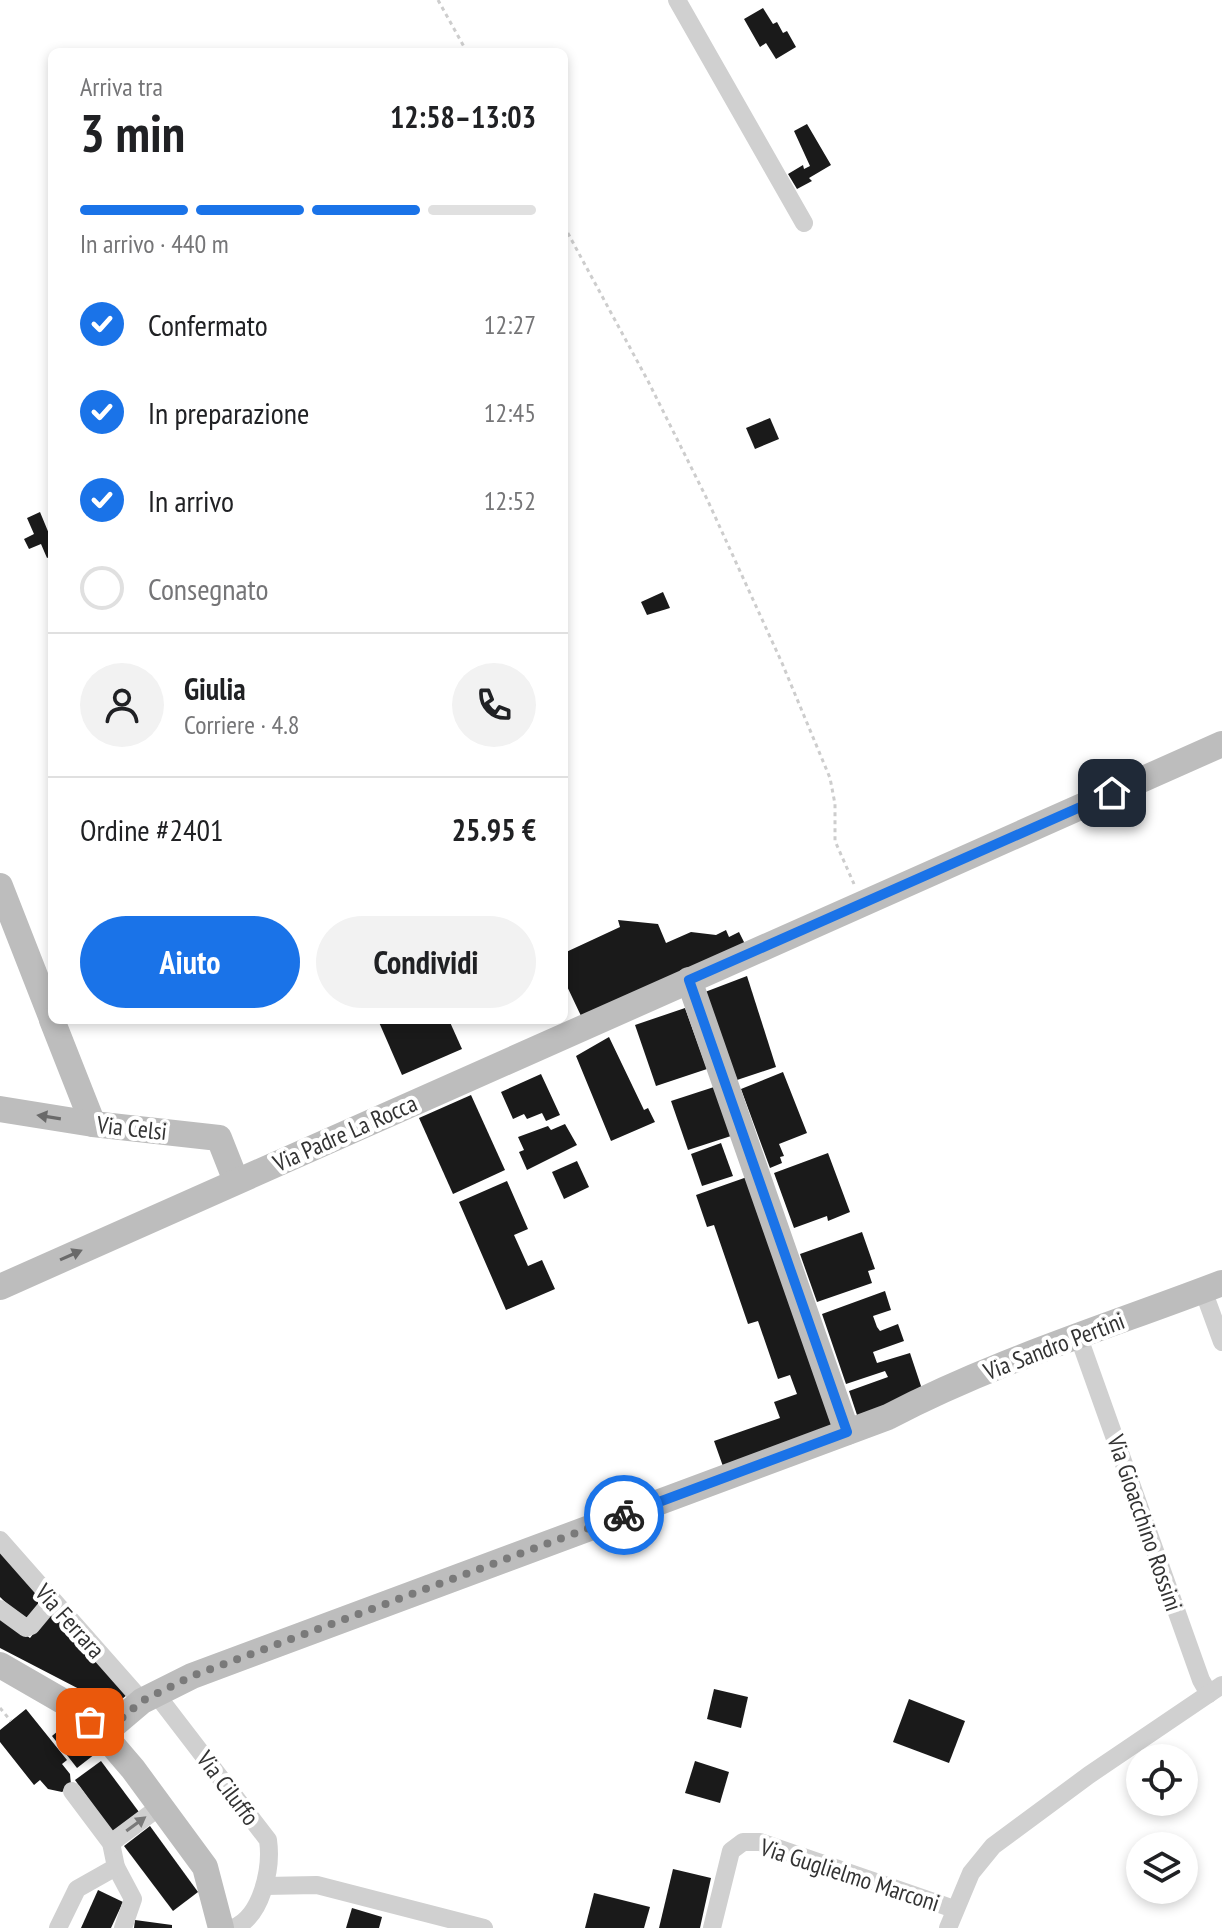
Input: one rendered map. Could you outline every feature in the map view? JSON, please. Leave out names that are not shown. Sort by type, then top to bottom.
[{"type":"street","points":[[677,0],[804,223]]},
{"type":"street","name":"Via Padre La Rocca","points":[[0,1287],[1222,744]]},
{"type":"street","points":[[0,886],[48,1010]]},
{"type":"street","points":[[689,980],[847,1432]]},
{"type":"street","points":[[54,1024],[93,1124]]},
{"type":"street","name":"Via Celsi","points":[[0,1109],[93,1124],[219,1138],[236,1181]]},
{"type":"street","points":[[1214,1295],[1222,1342]]},
{"type":"street","name":"Via Sandro Pertini","points":[[103,1734],[149,1697],[192,1676],[888,1417],[931,1409],[1081,1343],[1214,1295]]},
{"type":"street","name":"Via Gioacchino Rossini","points":[[1081,1343],[1201,1680],[1216,1690]]},
{"type":"street","name":"Via Ferrara","points":[[0,1540],[51,1602],[149,1697]]},
{"type":"street","points":[[0,1609],[26,1628],[51,1602]]},
{"type":"street","points":[[0,1665],[78,1710],[103,1734],[162,1805],[205,1867],[221,1928]]},
{"type":"street","points":[[948,1928],[971,1873],[1005,1836],[1216,1690]]},
{"type":"street","name":"Via Ciluffo","points":[[149,1697],[268,1840],[270,1859],[265,1886],[240,1925],[233,1928]]},
{"type":"street","points":[[72,1791],[111,1843],[116,1867],[133,1899],[123,1928]]},
{"type":"street","points":[[111,1843],[162,1805]]},
{"type":"street","name":"Via Guglielmo Marconi","points":[[712,1928],[731,1851],[743,1842],[760,1842],[954,1909]]},
{"type":"street","points":[[58,1928],[77,1889],[116,1867]]},
{"type":"street","points":[[265,1886],[317,1885],[484,1928]]},
{"type":"path","points":[[438,0],[465,48]]},
{"type":"path","points":[[568,233],[648,381],[707,499],[782,663],[830,778],[835,804],[835,841],[863,903]]},
{"type":"path","points":[[0,1708],[11,1721]]},
{"type":"building","points":[[763,8],[773,24],[777,22],[783,33],[787,31],[796,47],[776,59],[766,43],[760,47],[744,19]]},
{"type":"building","points":[[807,124],[831,165],[797,189],[788,174],[803,165],[804,169],[810,166],[794,131]]},
{"type":"building","points":[[770,418],[779,439],[755,449],[746,428]]},
{"type":"building","points":[[40,512],[48,531],[48,558],[41,544],[29,549],[24,539],[34,534],[27,518]]},
{"type":"building","points":[[663,592],[670,608],[647,615],[641,602]]},
{"type":"building","points":[[618,920],[658,924],[666,943],[691,932],[716,935],[726,930],[729,937],[739,932],[746,946],[582,1018],[568,988],[568,951],[620,927]]},
{"type":"building","points":[[747,976],[776,1067],[737,1080],[705,992]]},
{"type":"building","points":[[685,1008],[707,1069],[656,1086],[635,1025]]},
{"type":"building","points":[[380,1024],[451,1024],[462,1049],[402,1075]]},
{"type":"building","points":[[609,1037],[644,1110],[648,1108],[655,1122],[611,1141],[576,1056]]},
{"type":"building","points":[[783,1072],[807,1133],[779,1144],[784,1156],[780,1157],[782,1163],[770,1168],[741,1089]]},
{"type":"building","points":[[541,1074],[560,1115],[546,1121],[542,1113],[527,1119],[524,1114],[513,1119],[501,1092]]},
{"type":"building","points":[[714,1087],[731,1136],[688,1150],[671,1101]]},
{"type":"building","points":[[471,1095],[505,1170],[453,1194],[419,1118]]},
{"type":"building","points":[[565,1124],[577,1145],[527,1170],[519,1152],[524,1150],[518,1137],[548,1126],[551,1130]]},
{"type":"building","points":[[721,1143],[733,1176],[702,1186],[691,1154]]},
{"type":"building","points":[[828,1153],[850,1212],[828,1221],[827,1216],[794,1228],[774,1173]]},
{"type":"building","points":[[577,1161],[589,1187],[564,1199],[552,1172]]},
{"type":"building","points":[[747,1177],[837,1432],[725,1472],[714,1441],[780,1418],[774,1402],[797,1394],[790,1375],[778,1379],[758,1321],[748,1324],[714,1225],[707,1227],[696,1195]]},
{"type":"building","points":[[507,1181],[528,1229],[514,1235],[528,1266],[542,1260],[555,1289],[506,1310],[459,1202]]},
{"type":"building","points":[[862,1232],[875,1269],[868,1271],[872,1283],[817,1302],[800,1254]]},
{"type":"building","points":[[885,1291],[891,1310],[873,1316],[877,1327],[880,1331],[898,1324],[904,1341],[873,1352],[877,1363],[910,1353],[924,1395],[858,1418],[849,1391],[888,1377],[885,1371],[846,1384],[822,1314]]},
{"type":"building","points":[[0,1552],[44,1601],[26,1622],[0,1597]]},
{"type":"building","points":[[52,1610],[128,1694],[104,1714],[83,1691],[0,1648],[0,1617],[30,1638]]},
{"type":"building","points":[[714,1689],[748,1697],[741,1728],[707,1719]]},
{"type":"building","points":[[909,1699],[965,1721],[949,1763],[893,1742]]},
{"type":"building","points":[[26,1709],[67,1760],[62,1764],[70,1774],[71,1785],[62,1792],[48,1789],[40,1780],[34,1785],[0,1742],[0,1730]]},
{"type":"building","points":[[65,1725],[78,1732],[95,1754],[77,1768],[52,1736]]},
{"type":"building","points":[[101,1761],[139,1812],[112,1832],[75,1780]]},
{"type":"building","points":[[695,1761],[729,1772],[720,1803],[685,1793]]},
{"type":"building","points":[[150,1826],[198,1892],[173,1911],[124,1846]]},
{"type":"building","points":[[673,1869],[711,1878],[700,1928],[659,1928]]},
{"type":"building","points":[[98,1890],[123,1902],[111,1928],[81,1928]]},
{"type":"building","points":[[594,1893],[650,1907],[644,1928],[585,1928]]},
{"type":"building","points":[[352,1908],[382,1917],[379,1928],[346,1928]]},
{"type":"building","points":[[135,1920],[172,1925],[172,1928],[134,1928]]},
{"type":"way so far","points":[[90,1722],[103,1734],[142,1701],[192,1676],[624,1515]]},
{"type":"route","points":[[624,1515],[847,1432],[689,980],[1112,793]]}]
